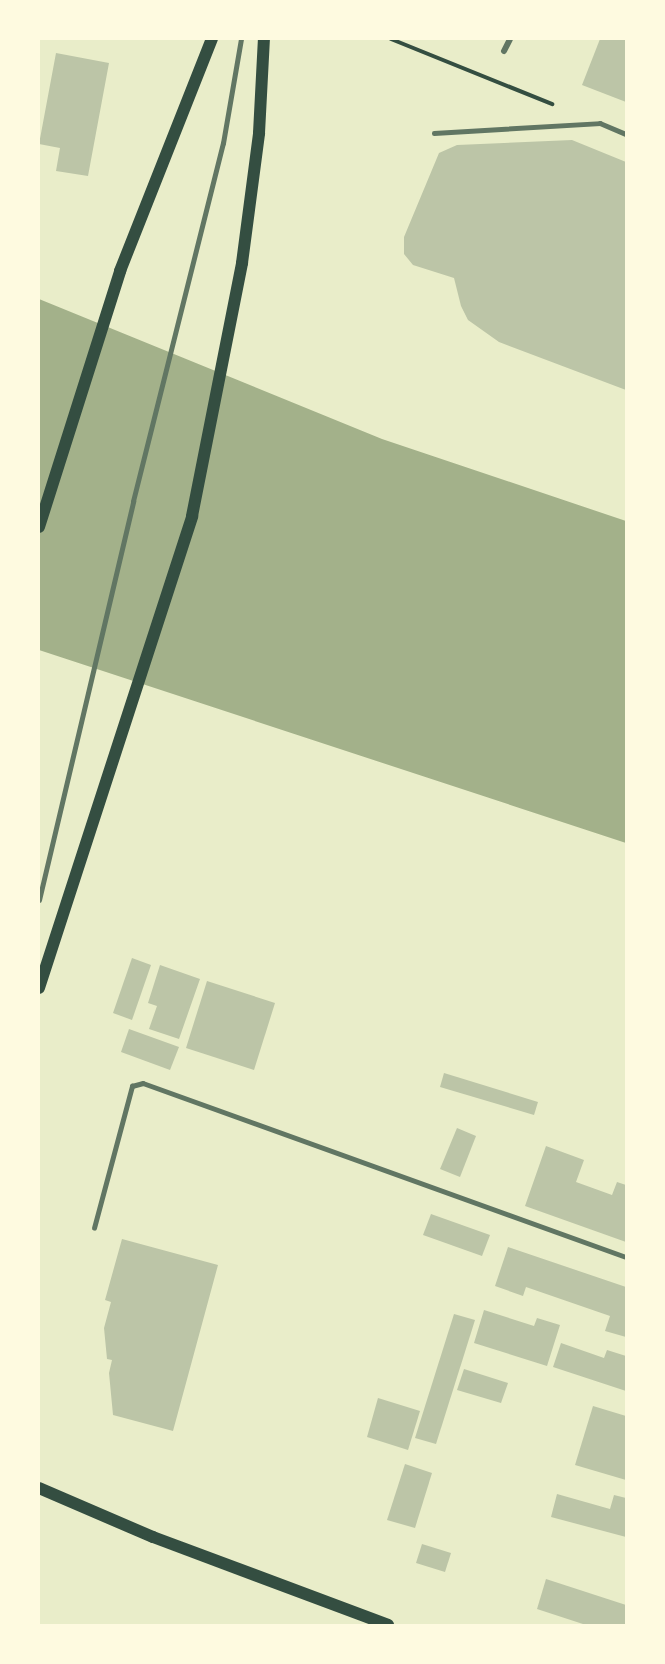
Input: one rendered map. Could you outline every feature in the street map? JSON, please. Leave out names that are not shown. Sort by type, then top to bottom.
[{"type":"main road","points":[[39,527],[120,271],[212,39]]},
{"type":"main road","points":[[39,988],[192,516],[242,263],[259,133],[264,39]]},
{"type":"main road","points":[[39,1488],[153,1537],[388,1625]]},
{"type":"street","points":[[39,900],[133,501],[224,143],[241,39]]},
{"type":"street","points":[[504,51],[510,39]]},
{"type":"lane","points":[[434,133],[600,123],[626,134]]},
{"type":"lane","points":[[94,1228],[132,1086],[143,1083],[626,1257]]},
{"type":"path","points":[[390,39],[557,106]]},
{"type":"shaded area","points":[[39,299],[382,439],[626,521],[626,843],[39,650]]},
{"type":"building","points":[[600,39],[626,40],[626,102],[582,85]]},
{"type":"building","points":[[56,53],[109,63],[88,176],[56,171],[60,148],[39,144]]},
{"type":"building","points":[[572,140],[626,162],[626,390],[499,342],[468,320],[461,306],[454,278],[413,265],[404,254],[404,237],[439,153],[457,145]]},
{"type":"building","points":[[132,958],[151,965],[132,1020],[113,1013]]},
{"type":"building","points":[[160,965],[200,979],[179,1039],[149,1029],[157,1006],[148,1003]]},
{"type":"building","points":[[207,981],[275,1003],[254,1070],[186,1048]]},
{"type":"building","points":[[129,1029],[179,1047],[170,1070],[121,1052]]},
{"type":"building","points":[[444,1073],[538,1102],[534,1115],[440,1087]]},
{"type":"building","points":[[457,1128],[476,1136],[460,1177],[440,1169]]},
{"type":"building","points":[[546,1146],[584,1160],[576,1182],[612,1195],[617,1182],[626,1185],[626,1242],[525,1206]]},
{"type":"building","points":[[431,1214],[490,1235],[482,1256],[423,1235]]},
{"type":"building","points":[[122,1239],[218,1265],[173,1431],[113,1415],[109,1373],[112,1360],[107,1359],[104,1328],[111,1302],[105,1300]]},
{"type":"building","points":[[508,1247],[626,1287],[626,1337],[605,1331],[610,1316],[526,1287],[523,1296],[495,1286]]},
{"type":"building","points":[[484,1310],[534,1326],[537,1318],[560,1325],[547,1366],[474,1343]]},
{"type":"building","points":[[454,1314],[475,1320],[436,1444],[415,1438]]},
{"type":"building","points":[[561,1343],[604,1358],[607,1350],[626,1356],[626,1391],[553,1367]]},
{"type":"building","points":[[464,1369],[508,1383],[501,1403],[457,1390]]},
{"type":"building","points":[[378,1398],[420,1411],[408,1450],[367,1437]]},
{"type":"building","points":[[593,1406],[626,1416],[626,1480],[575,1465]]},
{"type":"building","points":[[405,1464],[432,1473],[415,1528],[387,1520]]},
{"type":"building","points":[[557,1494],[610,1509],[614,1495],[626,1498],[626,1537],[551,1517]]},
{"type":"building","points":[[422,1544],[451,1553],[445,1572],[416,1563]]},
{"type":"building","points":[[546,1579],[626,1605],[626,1625],[586,1625],[537,1609]]}]
